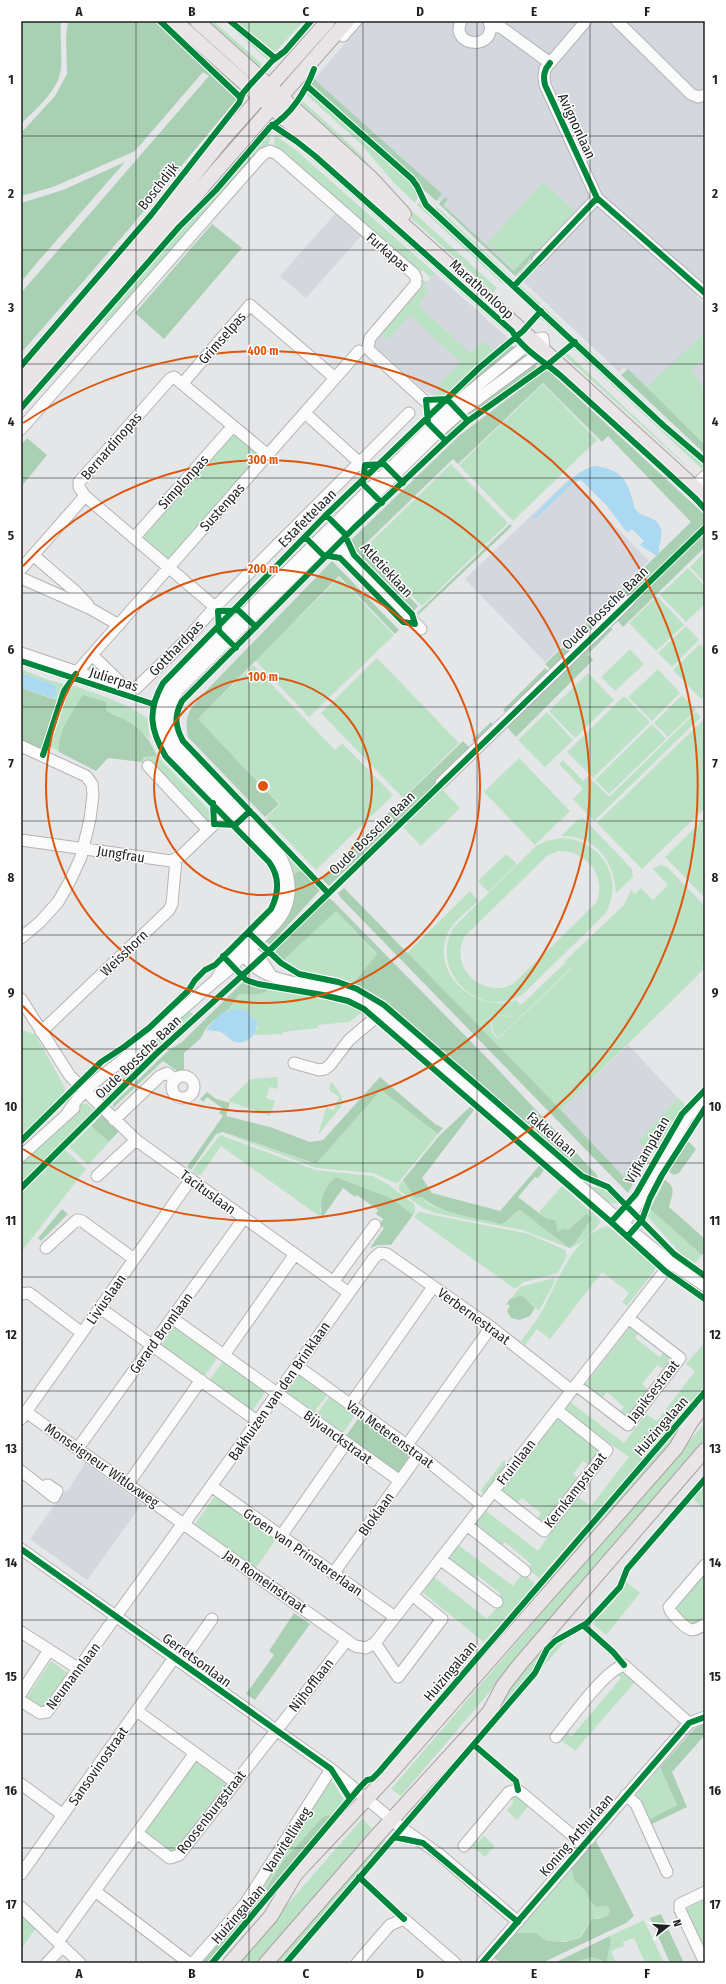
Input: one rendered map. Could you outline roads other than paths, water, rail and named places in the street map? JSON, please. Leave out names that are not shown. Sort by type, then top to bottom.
[{"type":"main road","points":[[175,21],[266,91]]},
{"type":"main road","points":[[197,21],[266,91]]},
{"type":"main road","name":"Boschdijk","points":[[21,381],[266,91],[328,21]]},
{"type":"main road","points":[[21,395],[347,21]]},
{"type":"main road","name":"Marathonloop","points":[[266,91],[540,343],[703,487]]},
{"type":"main road","name":"Huizingalaan","points":[[230,1963],[271,1916],[296,1875],[419,1741],[676,1448],[691,1422],[705,1404]]},
{"type":"main road","points":[[266,1963],[394,1817],[490,1711],[503,1686],[521,1663],[705,1450]]},
{"type":"street","points":[[304,70],[314,69],[356,21]]},
{"type":"street","points":[[461,21],[460,32],[466,41],[477,43],[485,40],[489,34],[489,23],[502,28],[550,63]]},
{"type":"street","name":"Avignonlaan","points":[[586,21],[545,69],[545,85],[597,198],[705,294]]},
{"type":"street","points":[[617,21],[691,94],[698,97],[705,95]]},
{"type":"street","name":"Furkapas","points":[[21,429],[263,154],[270,151],[277,154],[416,278],[416,284],[370,338],[368,347],[370,351],[446,419]]},
{"type":"street","points":[[538,260],[597,198]]},
{"type":"street","name":"Grimselpas","points":[[183,383],[250,306],[335,378]]},
{"type":"street","name":"Estafettelaan","points":[[245,950],[275,914],[282,898],[283,878],[278,865],[272,856],[231,808],[168,748],[161,734],[157,721],[157,712],[166,693],[235,628],[446,419],[484,379],[540,343]]},
{"type":"street","name":"Sustenpas","points":[[76,673],[359,351]]},
{"type":"street","name":"Bernardinopas","points":[[183,383],[174,377],[170,379],[79,482],[79,488],[85,496],[215,607],[235,628]]},
{"type":"street","points":[[183,383],[268,455]]},
{"type":"street","points":[[305,413],[382,482]]},
{"type":"street","name":"Gotthardpas","points":[[128,689],[133,691],[184,642],[215,607],[409,413]]},
{"type":"street","name":"Simplonpas","points":[[134,538],[233,426]]},
{"type":"street","points":[[21,568],[85,496]]},
{"type":"street","name":"Atletieklaan","points":[[327,536],[421,629]]},
{"type":"street","points":[[33,555],[76,592],[91,608]]},
{"type":"street","points":[[21,578],[91,608],[119,625]]},
{"type":"street","name":"Oude Bossche Baan","points":[[442,783],[629,601]]},
{"type":"street","name":"Julierpas","points":[[21,654],[76,673]]},
{"type":"street","points":[[92,655],[128,689]]},
{"type":"street","points":[[76,673],[128,689]]},
{"type":"street","points":[[21,746],[86,776],[92,784],[93,795],[84,848],[70,881],[58,902],[40,922],[21,938]]},
{"type":"street","points":[[148,766],[208,830]]},
{"type":"street","points":[[176,859],[231,808]]},
{"type":"street","name":"Jungfrau","points":[[21,840],[171,861],[176,859]]},
{"type":"street","name":"Weisshorn","points":[[41,1032],[169,910],[172,904],[176,859]]},
{"type":"street","name":"Oude Bossche Baan","points":[[21,1156],[108,1072],[227,972],[245,950]]},
{"type":"street","name":"Fakkellaan","points":[[245,950],[266,966],[270,974],[280,980],[347,994],[379,1012],[623,1223],[671,1263],[705,1286]]},
{"type":"street","name":"Tacituslaan","points":[[21,998],[70,1076],[136,1140],[349,1293]]},
{"type":"street","points":[[294,1062],[319,1070],[325,1069],[330,1065],[349,1040],[375,1018],[379,1012]]},
{"type":"street","points":[[114,1120],[160,1076],[168,1074],[175,1080]]},
{"type":"street","name":"Vijfkamplaan","points":[[623,1223],[633,1212],[687,1117],[705,1098]]},
{"type":"street","points":[[97,1176],[136,1140]]},
{"type":"street","name":"Liviuslaan","points":[[24,1415],[191,1179]]},
{"type":"street","name":"Gerard Bromlaan","points":[[78,1448],[244,1218]]},
{"type":"street","points":[[46,1248],[77,1220],[82,1221],[134,1259]]},
{"type":"street","points":[[333,1282],[376,1225]]},
{"type":"street","name":"Verbernestraat","points":[[374,1258],[380,1253],[387,1254],[573,1387]]},
{"type":"street","points":[[224,1355],[295,1254]]},
{"type":"street","name":"Bakhuizen van den Brinklaan","points":[[116,1616],[374,1258]]},
{"type":"street","name":"Fruinlaan","points":[[375,1643],[671,1263]]},
{"type":"street","points":[[350,1404],[433,1287]]},
{"type":"street","points":[[21,1294],[29,1294],[82,1333]]},
{"type":"street","points":[[100,1308],[257,1421]]},
{"type":"street","name":"Bijvanckstraat","points":[[172,1318],[400,1481]]},
{"type":"street","name":"Japiksestraat","points":[[573,1387],[628,1425],[680,1358],[628,1318]]},
{"type":"street","points":[[407,1445],[491,1327]]},
{"type":"street","name":"Van Meterenstraat","points":[[297,1366],[419,1454],[482,1505]]},
{"type":"street","points":[[128,1484],[201,1380]]},
{"type":"street","name":"Kernkampstraat","points":[[493,1491],[544,1531],[607,1450],[557,1410]]},
{"type":"street","name":"Monseigneur Witloxweg","points":[[24,1415],[78,1448],[183,1524]]},
{"type":"street","points":[[281,1536],[346,1443]]},
{"type":"street","name":"Bloklaan","points":[[333,1574],[419,1454]]},
{"type":"street","points":[[21,1471],[42,1488]]},
{"type":"street","name":"Groen van Prinstererlaan","points":[[211,1486],[395,1617]]},
{"type":"street","name":"Jan Romeinstraat","points":[[183,1524],[347,1640]]},
{"type":"street","points":[[467,1524],[525,1570]]},
{"type":"street","name":"Gerretsonlaan","points":[[21,1549],[275,1730],[332,1769],[361,1786],[368,1796],[394,1817],[417,1832],[424,1843],[518,1922]]},
{"type":"street","points":[[440,1559],[497,1602]]},
{"type":"street","points":[[705,1564],[669,1606],[670,1613],[689,1629],[694,1630],[705,1624]]},
{"type":"street","points":[[347,1640],[355,1646],[366,1648],[375,1643],[398,1677],[442,1618],[412,1595]]},
{"type":"street","name":"Neumannlaan","points":[[21,1701],[40,1713],[47,1712],[116,1616]]},
{"type":"street","name":"Gerretsonlaan","points":[[178,1660],[212,1619]]},
{"type":"street","points":[[21,1632],[79,1669]]},
{"type":"street","name":"Nijhofflaan","points":[[275,1730],[347,1640]]},
{"type":"street","points":[[21,1693],[49,1650]]},
{"type":"street","name":"Sansovinostraat","points":[[21,1874],[137,1711],[178,1660]]},
{"type":"street","points":[[556,1737],[603,1680],[616,1668],[624,1665],[690,1723],[705,1717]]},
{"type":"street","points":[[137,1711],[235,1782]]},
{"type":"street","name":"Koning Arthurlaan","points":[[482,1963],[626,1795],[690,1723]]},
{"type":"street","name":"Roosenburgstraat","points":[[137,1833],[170,1858],[179,1855],[275,1730]]},
{"type":"street","points":[[47,1963],[95,1891],[194,1753]]},
{"type":"street","name":"Vanvitelliweg","points":[[193,1963],[245,1904],[332,1769]]},
{"type":"street","points":[[21,1784],[64,1814]]},
{"type":"street","points":[[464,1846],[509,1792],[518,1790],[584,1845]]},
{"type":"street","name":"Koning Arthurlaan","points":[[626,1795],[636,1804],[667,1872]]},
{"type":"street","points":[[95,1891],[189,1963]]},
{"type":"street","points":[[705,1892],[680,1904],[680,1910],[705,1963]]},
{"type":"street","points":[[21,1907],[80,1963]]},
{"type":"street","points":[[357,1963],[390,1925],[404,1919],[455,1963]]},
{"type":"water","points":[[596,466],[611,470],[621,476],[628,486],[636,510],[657,522],[661,529],[658,557],[640,545],[644,541],[632,529],[628,532],[625,530],[607,506],[581,480],[574,482],[535,519],[532,518],[571,479],[588,468]]},
{"type":"water","points":[[21,673],[57,686],[56,695],[53,698],[21,688]]},
{"type":"water","points":[[236,1009],[245,1010],[257,1022],[256,1031],[251,1038],[244,1042],[235,1042],[220,1032],[206,1030],[221,1013]]}]
